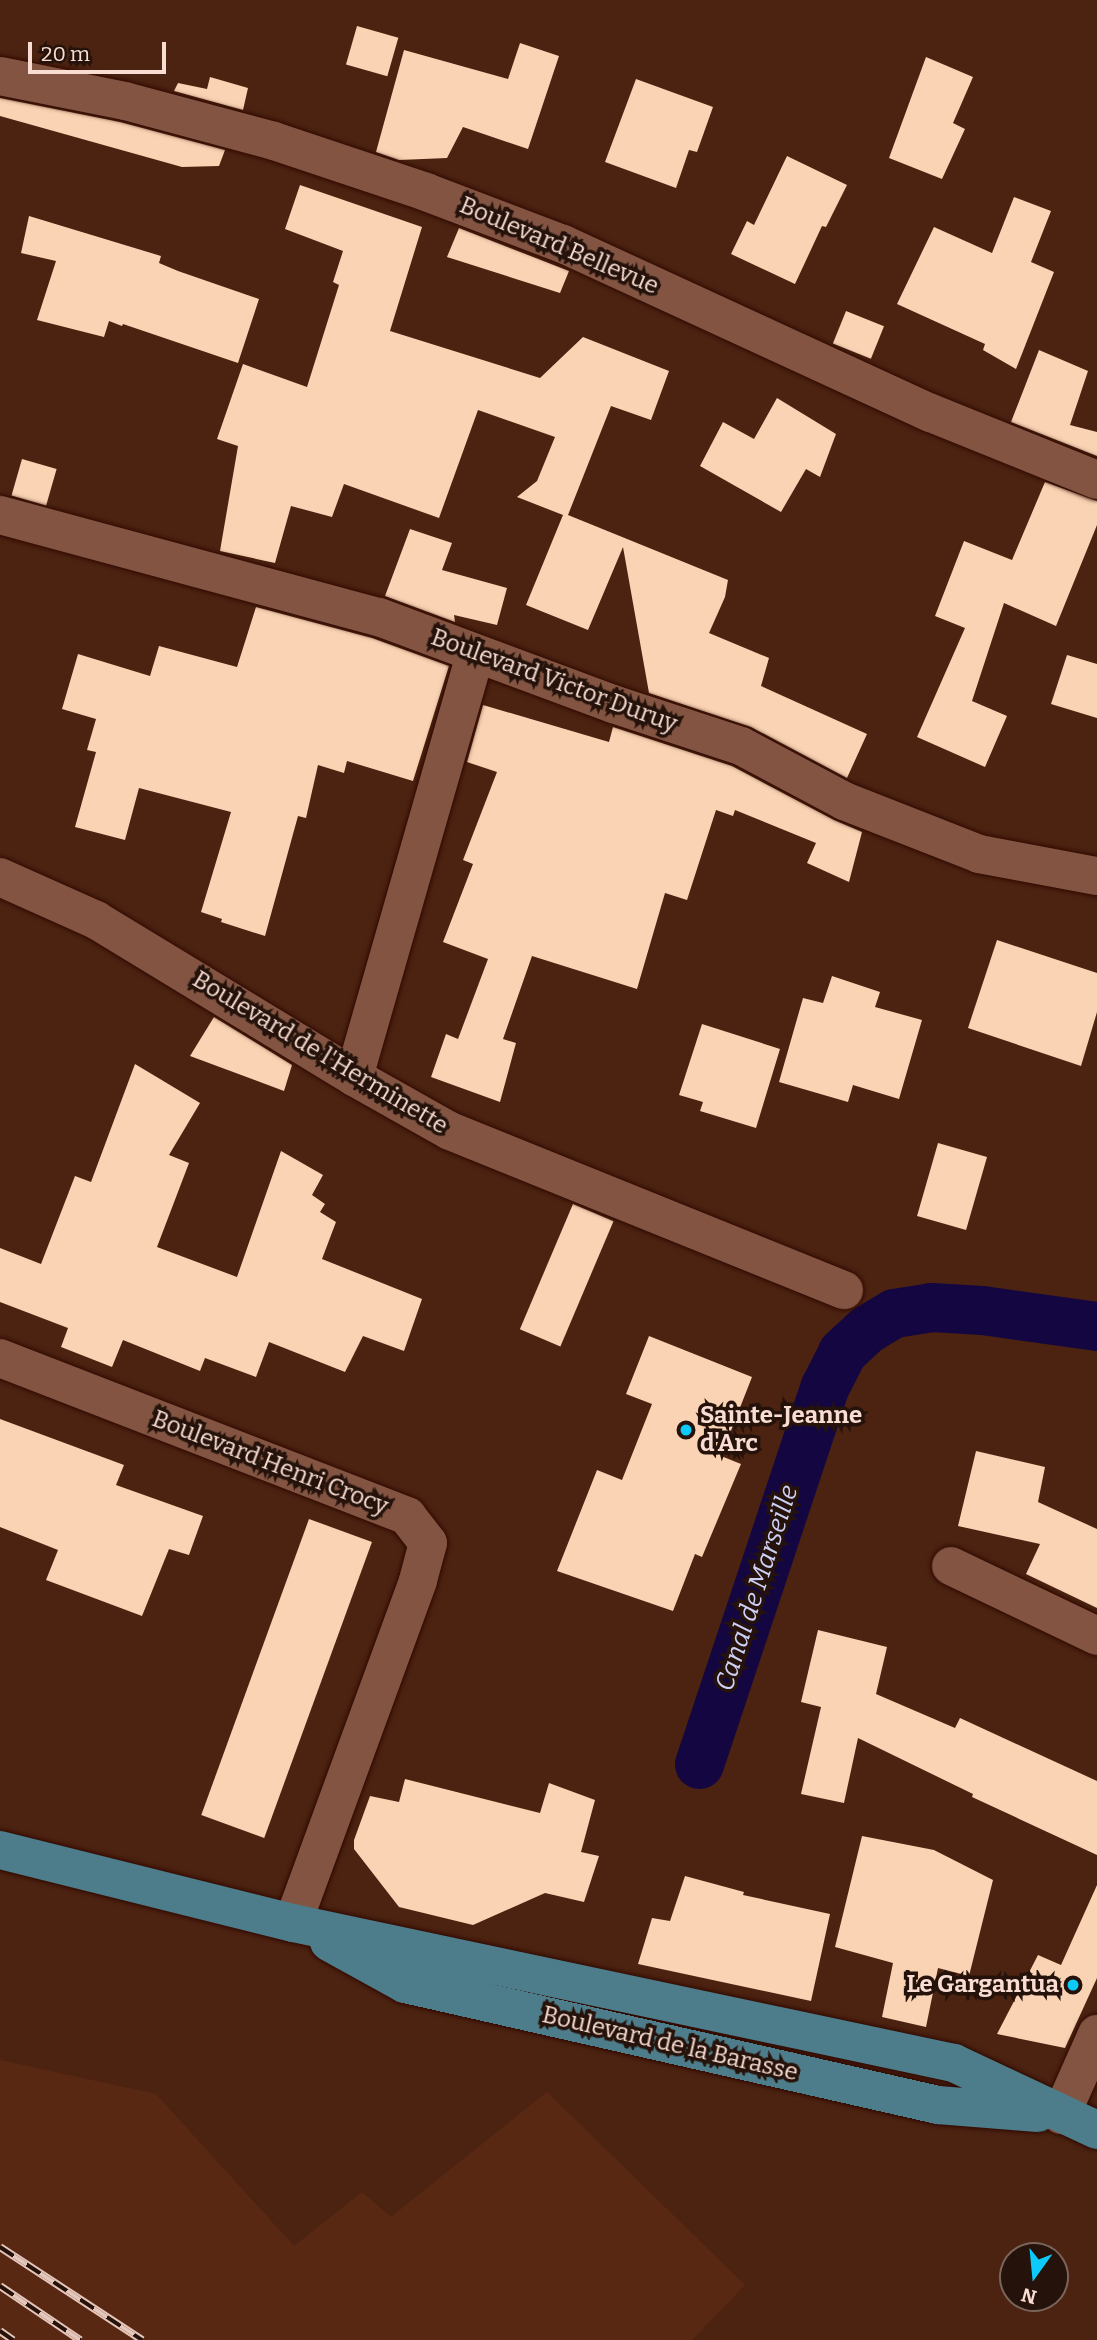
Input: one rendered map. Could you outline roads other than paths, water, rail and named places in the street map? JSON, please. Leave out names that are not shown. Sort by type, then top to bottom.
[{"type":"main road","name":"Boulevard de la Barasse","points":[[0,1850],[293,1923],[405,1984],[938,2105],[1061,2115],[1097,2130]]},
{"type":"street","name":"Boulevard Bellevue","points":[[0,76],[125,101],[274,141],[426,192],[563,244],[931,413],[1097,480]]},
{"type":"street","name":"Boulevard Victor Duruy","points":[[0,514],[379,617],[475,654],[741,746],[844,801],[979,854],[1097,876]]},
{"type":"street","points":[[354,1077],[475,654]]},
{"type":"street","name":"Boulevard de l'Herminette","points":[[0,877],[96,920],[354,1077],[450,1131],[844,1290]]},
{"type":"street","name":"Boulevard Henri Crocy","points":[[0,1357],[407,1516],[428,1543],[418,1581],[293,1923]]},
{"type":"street","points":[[951,1566],[1097,1636]]},
{"type":"street","points":[[1061,2115],[1097,2034]]},
{"type":"waterway","name":"Canal de Marseille","points":[[699,1764],[825,1386],[842,1352],[867,1329],[894,1313],[931,1307],[982,1310],[1097,1326]]},
{"type":"railway","points":[[0,2247],[142,2340]]},
{"type":"railway","points":[[0,2286],[80,2340]]},
{"type":"railway","points":[[0,2331],[13,2340]]},
{"type":"place","name":"Sainte-Jeanne d'Arc","points":[[686,1430]]},
{"type":"place","name":"Le Gargantua","points":[[1073,1985]]}]
